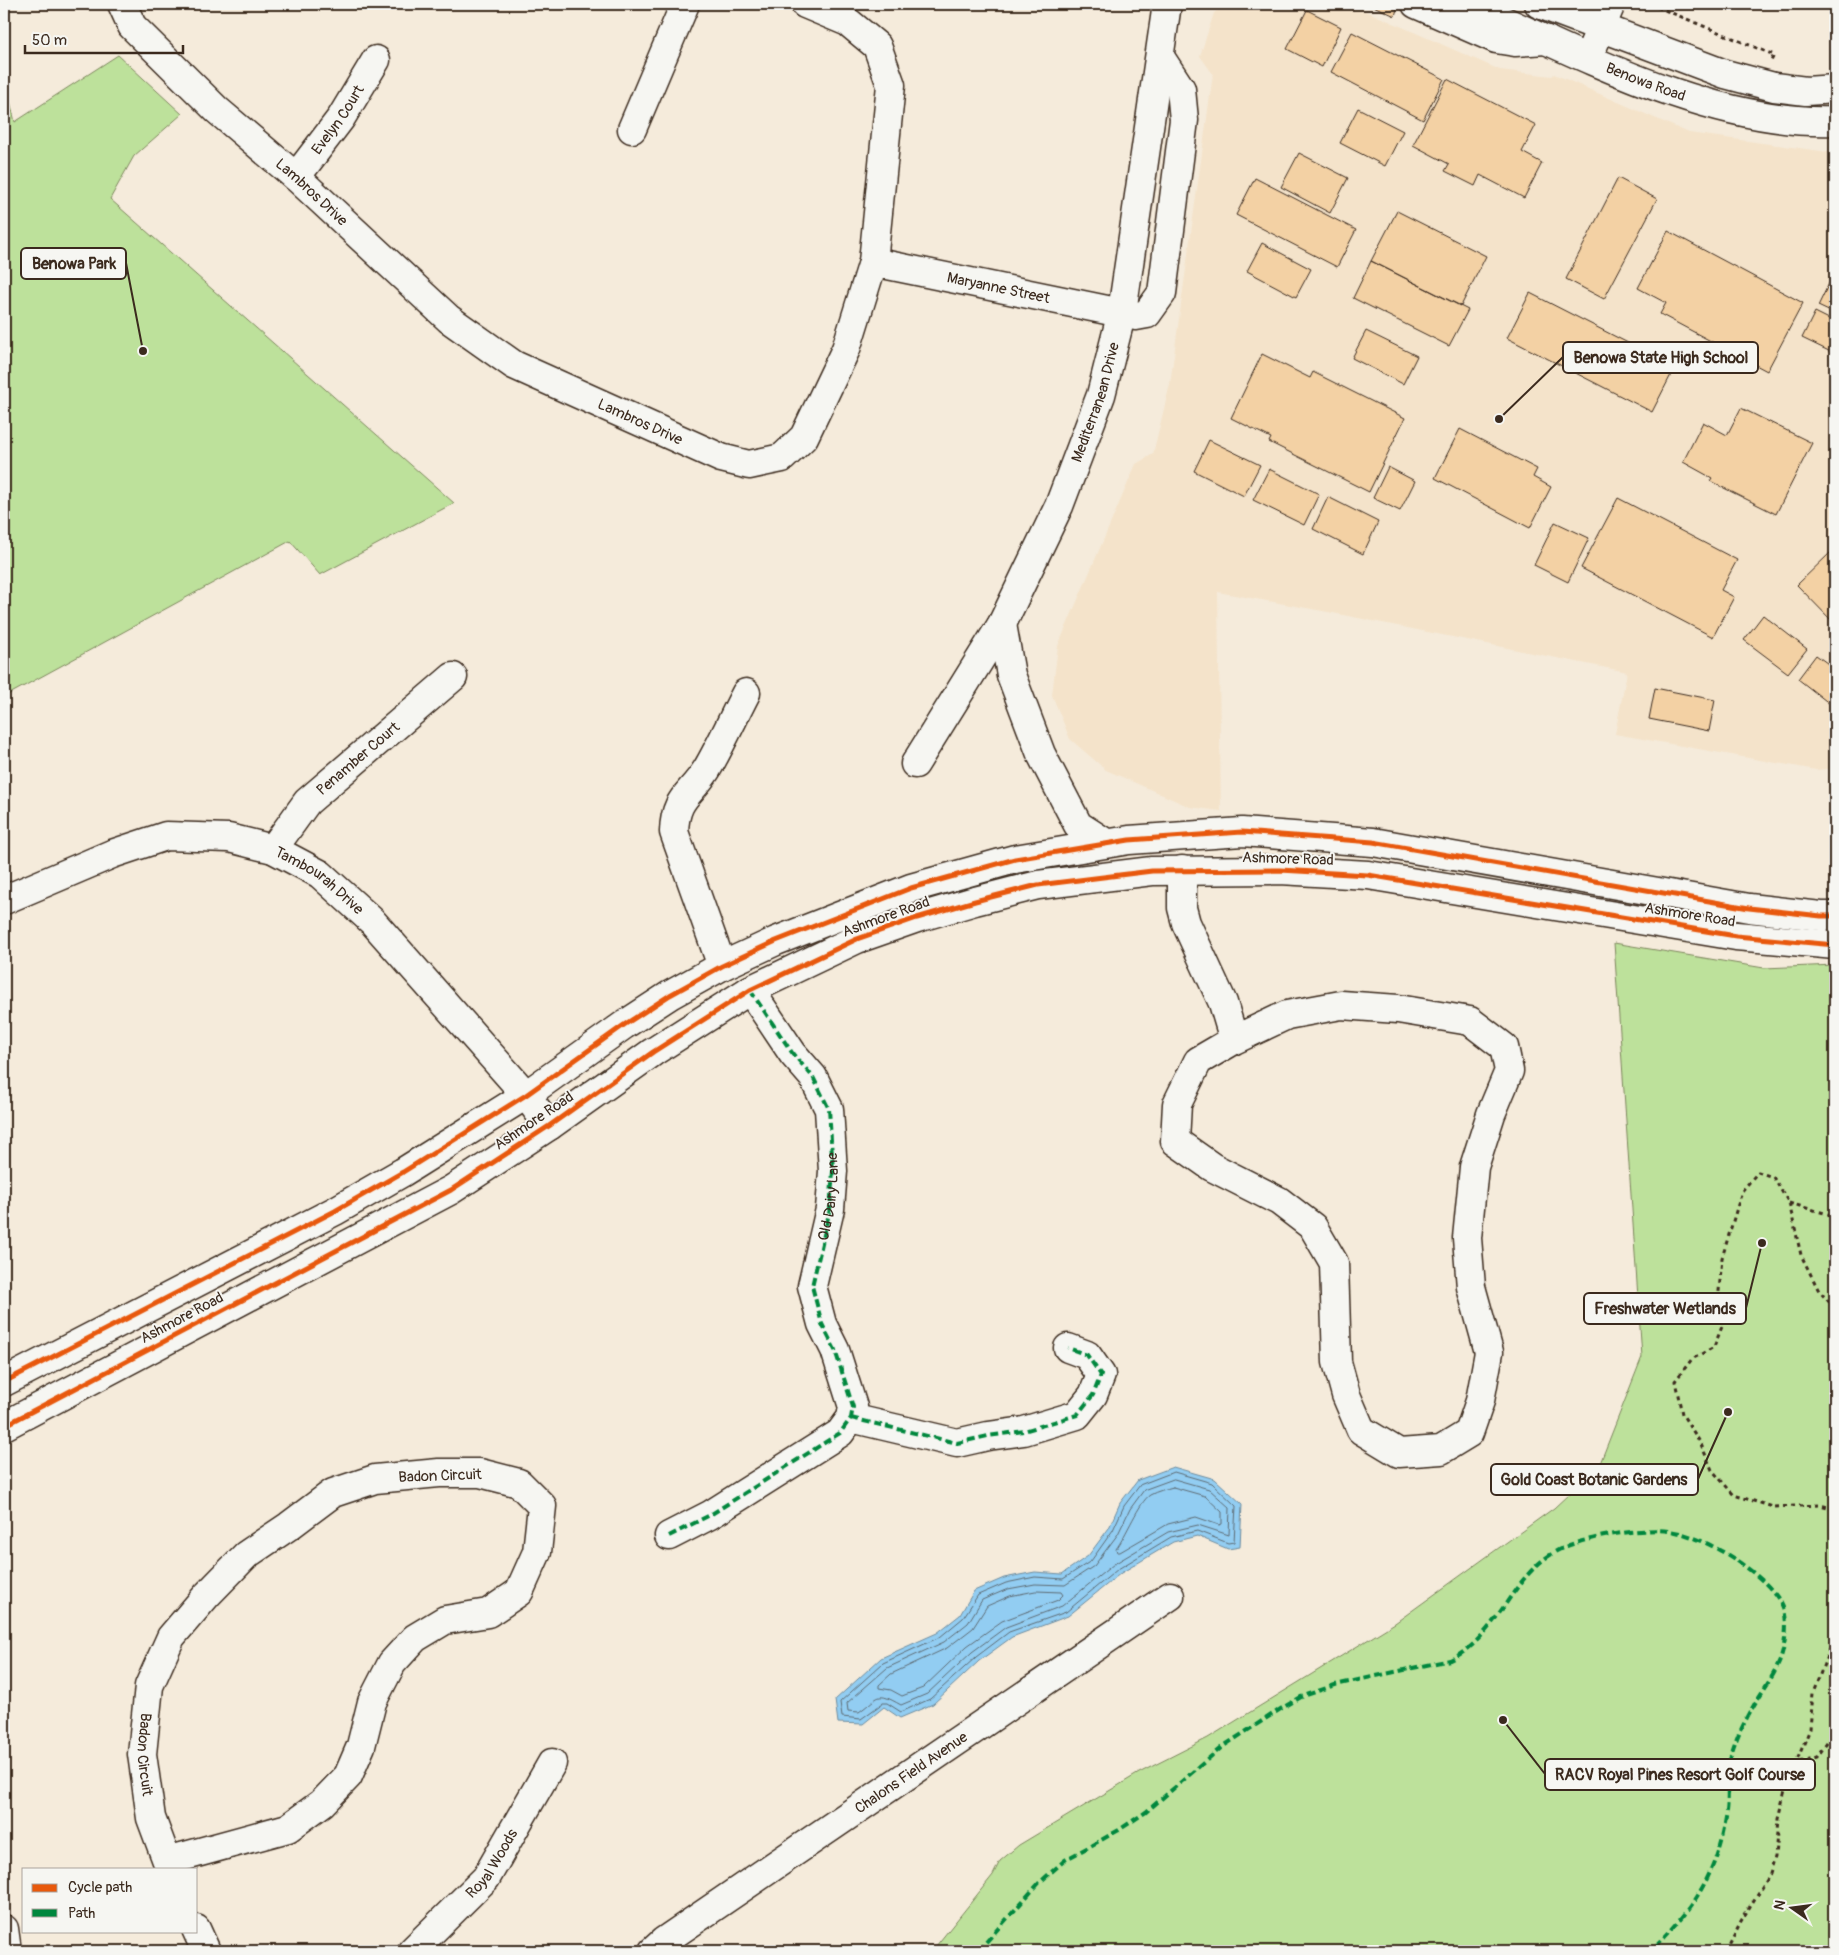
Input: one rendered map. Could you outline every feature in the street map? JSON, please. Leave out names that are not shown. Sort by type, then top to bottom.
[{"type":"street","name":"Lambros Drive","points":[[122,4],[132,26],[217,110],[296,177],[449,320],[514,365],[721,458],[748,465],[782,458],[804,437],[846,349],[874,262],[891,85],[877,46],[848,22],[805,4]]},
{"type":"street","points":[[632,128],[685,4]]},
{"type":"street","name":"Mediterranean Drive","points":[[915,764],[1002,624],[1059,506],[1101,395],[1122,312],[1168,4]]},
{"type":"street","points":[[1416,4],[1496,39],[1515,42],[1547,40]]},
{"type":"street","name":"Benowa Road","points":[[1467,4],[1661,88],[1714,105],[1768,116],[1819,122],[1835,121]]},
{"type":"street","points":[[1539,4],[1606,15],[1726,74],[1774,87],[1806,91],[1835,89]]},
{"type":"street","points":[[1588,58],[1606,15]]},
{"type":"street","name":"Maryanne Street","points":[[874,262],[1136,316],[1147,314],[1162,293],[1184,120],[1181,89],[1160,57]]},
{"type":"street","name":"Evelyn Court","points":[[296,177],[341,118],[376,60]]},
{"type":"street","points":[[1002,624],[1011,675],[1041,754],[1078,825],[1106,843]]},
{"type":"street","name":"Penamber Court","points":[[274,849],[307,802],[453,676]]},
{"type":"street","points":[[722,966],[674,832],[674,815],[683,798],[706,770],[746,693]]},
{"type":"street","name":"Ashmore Road","points":[[4,1382],[335,1211],[403,1172],[526,1095],[624,1025],[670,995],[722,966],[776,940],[911,888],[1015,859],[1129,840],[1242,832],[1373,842],[1749,908],[1835,916]]},
{"type":"street","name":"Tambourah Drive","points":[[4,900],[112,854],[166,836],[228,838],[274,849],[320,874],[372,921],[526,1095],[549,1126]]},
{"type":"street","points":[[1182,870],[1182,908],[1186,923],[1223,1003],[1234,1040]]},
{"type":"street","name":"Ashmore Road","points":[[4,1426],[421,1207],[483,1170],[653,1052],[750,990],[857,939],[943,909],[1047,884],[1152,871],[1280,870],[1368,875],[1736,936],[1835,945]]},
{"type":"street","name":"Old Dairy Lane","points":[[750,990],[793,1054],[813,1077],[830,1109],[833,1171],[830,1200],[812,1286],[822,1324],[835,1350],[854,1407],[851,1418]]},
{"type":"street","points":[[1341,1005],[1398,1009],[1470,1021],[1504,1047],[1509,1071],[1491,1114],[1474,1168],[1467,1238],[1471,1286],[1489,1352],[1480,1401],[1469,1433],[1441,1450],[1399,1453],[1361,1430],[1346,1395],[1337,1362],[1334,1263],[1313,1227],[1278,1201],[1212,1167],[1175,1141],[1177,1104],[1198,1061],[1234,1040],[1288,1015],[1341,1005]]},
{"type":"street","points":[[668,1536],[710,1515],[814,1450],[840,1433],[851,1418],[957,1443],[1024,1431],[1077,1415],[1093,1395],[1101,1375],[1087,1355],[1068,1348]]},
{"type":"street","name":"Badon Circuit","points":[[440,1473],[480,1473],[519,1483],[542,1506],[537,1552],[518,1592],[488,1613],[445,1620],[415,1638],[392,1663],[372,1702],[362,1746],[348,1776],[322,1804],[288,1828],[168,1865],[151,1818],[142,1754],[149,1686],[171,1637],[207,1595],[246,1555],[333,1493],[375,1479],[440,1473]]},
{"type":"street","name":"Chalons Field Avenue","points":[[653,1951],[664,1941],[1170,1596]]},
{"type":"street","name":"Royal Woods","points":[[412,1951],[486,1878],[552,1763]]},
{"type":"street","points":[[4,1929],[7,1951]]},
{"type":"street","points":[[197,1932],[206,1951]]},
{"type":"path","points":[[1650,4],[1774,56],[1771,61]]},
{"type":"path","points":[[1835,1308],[1820,1291],[1801,1255],[1789,1203],[1773,1177],[1758,1172],[1742,1191],[1722,1258],[1718,1302],[1723,1324],[1714,1347],[1692,1359],[1675,1381],[1682,1414],[1700,1442],[1712,1470],[1734,1495],[1773,1506],[1820,1504],[1835,1509]]},
{"type":"path","points":[[1789,1203],[1835,1216]]},
{"type":"path","points":[[1727,1950],[1770,1874],[1776,1857],[1778,1818],[1786,1788],[1810,1729],[1813,1693],[1835,1635]]},
{"type":"path","points":[[1798,1762],[1817,1757],[1830,1739],[1835,1720]]},
{"type":"shaded area","points":[[1225,4],[1350,4],[1500,70],[1552,76],[1554,74],[1689,133],[1835,153],[1835,768],[1816,770],[1615,734],[1627,672],[1218,592],[1221,811],[1190,807],[1106,770],[1070,739],[1052,695],[1058,646],[1136,464],[1153,454],[1170,384],[1213,74],[1200,56],[1214,13]]},
{"type":"green space","points":[[118,55],[182,114],[134,156],[110,199],[454,503],[320,575],[290,541],[4,697],[4,76],[15,122]]},
{"type":"green space","points":[[1614,943],[1764,968],[1835,965],[1835,1951],[932,1951],[993,1875],[1000,1861],[1019,1845],[1139,1773],[1208,1738],[1395,1623],[1554,1508],[1599,1466],[1642,1357]]},
{"type":"water","points":[[1173,1467],[1215,1479],[1242,1504],[1240,1547],[1228,1549],[1197,1536],[1173,1542],[1121,1573],[1068,1616],[1012,1637],[979,1661],[933,1704],[900,1718],[884,1707],[863,1724],[838,1723],[835,1700],[881,1658],[937,1633],[960,1615],[974,1591],[1004,1578],[1035,1572],[1062,1574],[1088,1556],[1109,1528],[1120,1503],[1138,1480]]},
{"type":"building","points":[[1369,4],[1384,4],[1397,9],[1395,16]]},
{"type":"building","points":[[1307,10],[1341,27],[1322,67],[1287,49]]},
{"type":"building","points":[[1352,32],[1444,79],[1423,120],[1331,72]]},
{"type":"building","points":[[1447,79],[1536,125],[1522,152],[1542,163],[1524,198],[1480,175],[1475,186],[1445,171],[1449,164],[1413,145]]},
{"type":"building","points":[[1358,108],[1403,131],[1385,166],[1340,143]]},
{"type":"building","points":[[1299,153],[1348,178],[1330,213],[1281,187]]},
{"type":"building","points":[[1255,178],[1356,230],[1337,267],[1236,215]]},
{"type":"building","points":[[1618,178],[1657,199],[1604,299],[1566,279]]},
{"type":"building","points":[[1397,211],[1486,256],[1461,306],[1371,261]]},
{"type":"building","points":[[1668,231],[1803,303],[1767,371],[1660,314],[1666,303],[1638,288]]},
{"type":"building","points":[[1262,243],[1311,269],[1296,297],[1247,271]]},
{"type":"building","points":[[1371,261],[1468,310],[1449,346],[1353,298]]},
{"type":"building","points":[[1835,271],[1835,314],[1818,306]]},
{"type":"building","points":[[1530,293],[1675,367],[1652,412],[1507,338]]},
{"type":"building","points":[[1815,312],[1835,322],[1835,349],[1833,353],[1802,338]]},
{"type":"building","points":[[1366,331],[1417,356],[1403,384],[1352,358]]},
{"type":"building","points":[[1262,354],[1310,378],[1313,372],[1405,418],[1369,492],[1269,442],[1271,438],[1231,418]]},
{"type":"building","points":[[1741,408],[1812,443],[1776,514],[1710,481],[1712,478],[1683,462],[1703,422],[1727,435]]},
{"type":"building","points":[[1460,429],[1537,469],[1533,477],[1551,487],[1530,528],[1435,478]]},
{"type":"building","points":[[1209,440],[1260,465],[1244,496],[1194,471]]},
{"type":"building","points":[[1388,467],[1415,481],[1400,511],[1373,498]]},
{"type":"building","points":[[1269,469],[1319,494],[1304,525],[1253,500]]},
{"type":"building","points":[[1328,497],[1378,522],[1363,554],[1313,529]]},
{"type":"building","points":[[1618,498],[1737,560],[1721,590],[1734,597],[1713,637],[1581,568]]},
{"type":"building","points":[[1555,522],[1589,538],[1568,582],[1534,565]]},
{"type":"building","points":[[1832,551],[1835,554],[1835,624],[1797,585]]},
{"type":"building","points":[[1763,615],[1807,649],[1788,673],[1744,640]]},
{"type":"building","points":[[1816,655],[1835,669],[1835,708],[1798,679]]},
{"type":"building","points":[[1655,688],[1715,700],[1709,731],[1649,719]]},
{"type":"marked path","points":[[669,1536],[710,1515],[840,1433],[851,1418],[853,1407],[835,1350],[822,1324],[812,1286],[830,1209],[833,1171],[829,1109],[813,1077],[793,1054],[750,990]]},
{"type":"marked path","points":[[851,1418],[957,1443],[1024,1431],[1077,1415],[1093,1395],[1101,1375],[1087,1355],[1068,1348]]},
{"type":"marked path","points":[[978,1951],[1039,1883],[1065,1860],[1119,1830],[1146,1812],[1222,1747],[1279,1710],[1301,1697],[1335,1685],[1450,1660],[1469,1648],[1498,1615],[1523,1580],[1556,1551],[1579,1542],[1600,1537],[1636,1531],[1659,1530],[1683,1534],[1699,1540],[1735,1559],[1751,1571],[1777,1597],[1784,1610],[1786,1628],[1780,1661],[1747,1718],[1732,1753],[1728,1772],[1728,1799],[1723,1833],[1710,1871],[1692,1905],[1651,1951]]},
{"type":"cycle path","points":[[4,1382],[335,1211],[403,1172],[526,1095],[624,1025],[670,995],[722,966],[776,941],[911,888],[1015,859],[1129,840],[1242,832],[1373,842],[1749,908],[1835,916]]},
{"type":"cycle path","points":[[4,1426],[451,1190],[549,1126],[653,1052],[750,990],[857,939],[917,918],[975,901],[1038,885],[1152,871],[1280,870],[1368,875],[1736,936],[1835,945]]},
{"type":"place","name":"Benowa Park","points":[[143,351]]},
{"type":"place","name":"Benowa State High School","points":[[1499,419]]},
{"type":"place","name":"Freshwater Wetlands","points":[[1762,1243]]},
{"type":"place","name":"Gold Coast Botanic Gardens","points":[[1728,1412]]},
{"type":"place","name":"RACV Royal Pines Resort Golf Course","points":[[1503,1720]]}]
